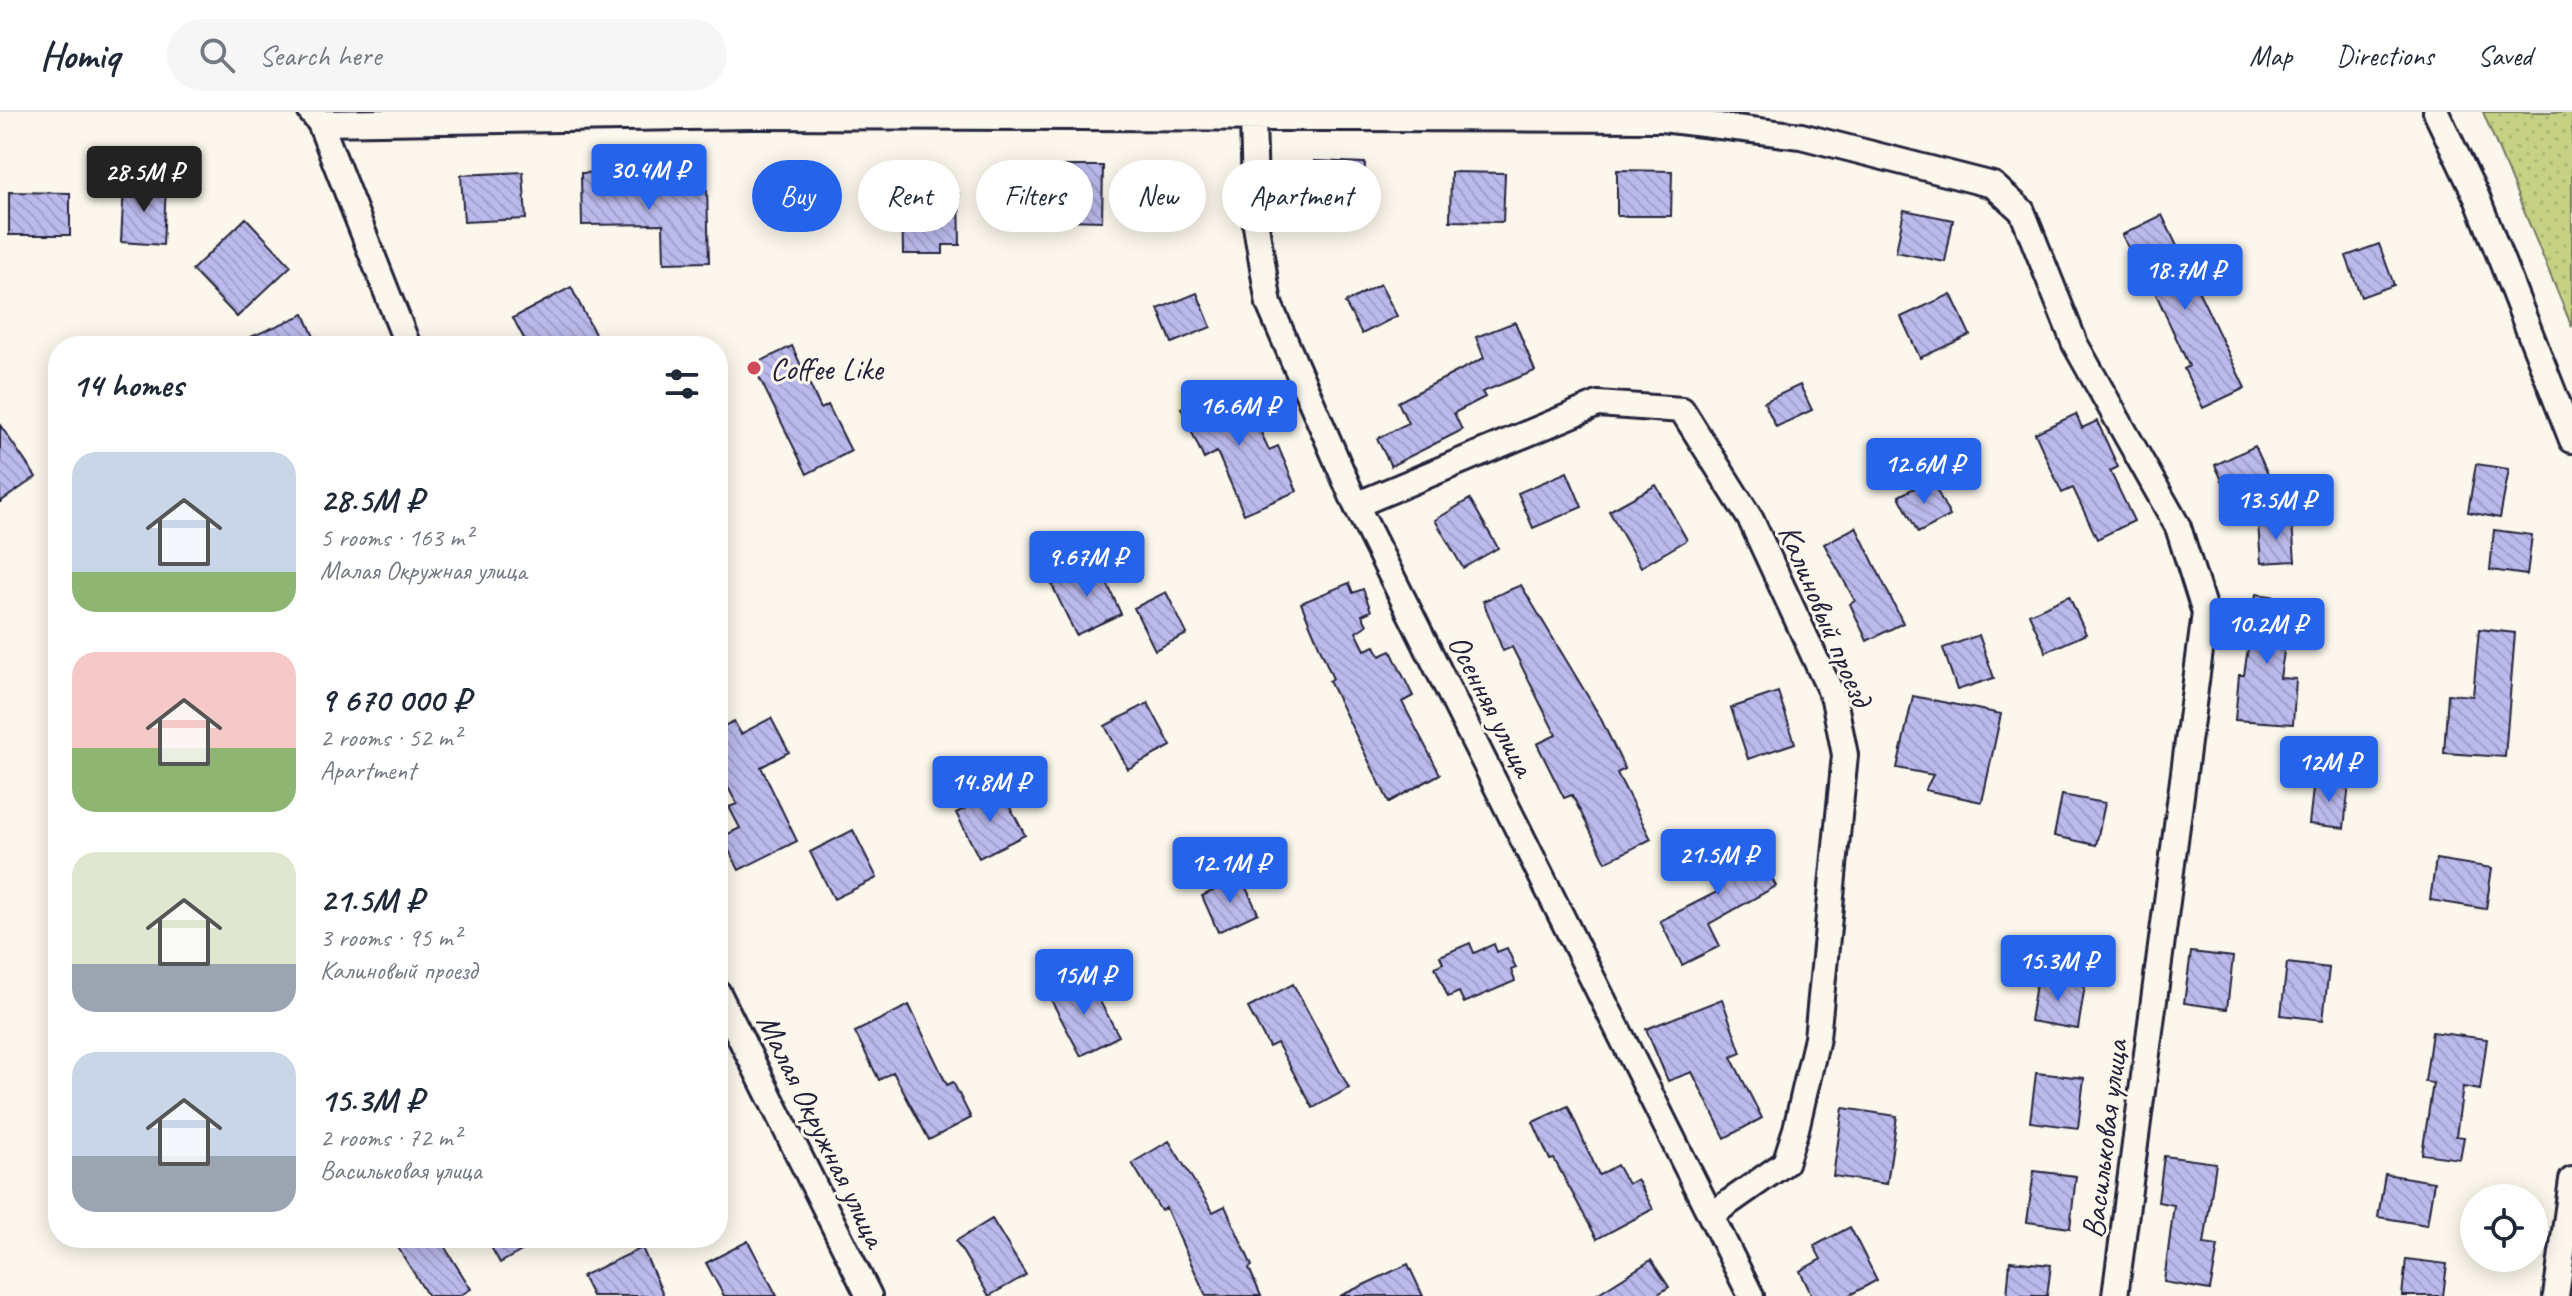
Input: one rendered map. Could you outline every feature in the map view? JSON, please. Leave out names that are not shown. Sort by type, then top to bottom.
[{"type":"street","points":[[2436,112],[2477,198],[2549,372],[2572,440]]},
{"type":"street","points":[[316,118],[404,336]]},
{"type":"street","name":"Васильковая улица","points":[[316,118],[1662,119],[1801,136],[1993,185],[2022,211],[2075,344],[2178,527],[2205,613],[2115,1296]]},
{"type":"street","name":"Осенняя улица","points":[[1253,119],[1256,226],[1269,304],[1356,505],[1751,1296]]},
{"type":"street","name":"Калиновый проезд","points":[[1356,505],[1598,404],[1682,410],[1751,520],[1834,699],[1845,755],[1817,1038],[1796,1129],[1785,1163],[1711,1215]]},
{"type":"street","name":"Малая Окружная улица","points":[[728,1013],[869,1296]]},
{"type":"street","points":[[2556,1296],[2572,1180]]},
{"type":"green space","points":[[2483,112],[2572,112],[2572,327]]},
{"type":"building","points":[[1093,166],[1103,166],[1102,221],[1093,221]]},
{"type":"building","points":[[1617,170],[1672,171],[1671,216],[1617,216]]},
{"type":"building","points":[[645,171],[646,191],[707,190],[709,262],[664,263],[663,224],[582,225],[581,173]]},
{"type":"building","points":[[523,172],[526,219],[464,222],[461,175]]},
{"type":"building","points":[[1451,172],[1505,173],[1503,222],[1450,221]]},
{"type":"building","points":[[124,184],[166,187],[163,245],[121,242]]},
{"type":"building","points":[[9,192],[70,193],[70,235],[9,235]]},
{"type":"building","points":[[1904,210],[1953,220],[1945,262],[1896,252]]},
{"type":"building","points":[[2162,215],[2245,388],[2203,408],[2184,369],[2189,366],[2145,270],[2140,272],[2122,235]]},
{"type":"building","points":[[246,218],[291,266],[237,317],[192,270]]},
{"type":"building","points":[[903,232],[960,232],[960,245],[943,245],[943,254],[903,254]]},
{"type":"building","points":[[2379,244],[2394,285],[2361,297],[2346,256]]},
{"type":"building","points":[[1380,284],[1397,316],[1362,334],[1345,303]]},
{"type":"building","points":[[571,287],[596,336],[523,336],[513,318]]},
{"type":"building","points":[[1197,293],[1211,327],[1172,343],[1158,309]]},
{"type":"building","points":[[1951,294],[1970,335],[1920,358],[1901,317]]},
{"type":"building","points":[[304,314],[314,336],[253,336]]},
{"type":"building","points":[[1515,322],[1535,371],[1482,392],[1485,397],[1454,413],[1462,430],[1391,466],[1377,439],[1408,423],[1398,402],[1484,358],[1476,337]]},
{"type":"building","points":[[792,346],[821,409],[828,405],[851,451],[807,474],[753,365]]},
{"type":"building","points":[[1238,382],[1269,450],[1278,446],[1297,491],[1244,514],[1217,452],[1204,459],[1181,408]]},
{"type":"building","points":[[1800,385],[1812,410],[1776,427],[1764,402]]},
{"type":"building","points":[[2076,414],[2082,428],[2097,421],[2118,467],[2110,471],[2134,521],[2097,539],[2073,488],[2062,493],[2035,433]]},
{"type":"building","points":[[0,425],[36,477],[0,502]]},
{"type":"building","points":[[2255,446],[2272,483],[2232,502],[2215,465]]},
{"type":"building","points":[[2476,464],[2509,469],[2500,518],[2468,512]]},
{"type":"building","points":[[1567,472],[1582,507],[1533,528],[1518,493]]},
{"type":"building","points":[[1931,479],[1950,516],[1918,533],[1899,496]]},
{"type":"building","points":[[1656,485],[1687,540],[1641,567],[1609,511]]},
{"type":"building","points":[[1470,499],[1498,548],[1463,568],[1435,520]]},
{"type":"building","points":[[2292,522],[2295,561],[2261,563],[2258,524]]},
{"type":"building","points":[[1856,527],[1903,623],[1867,641],[1850,604],[1855,601],[1824,544]]},
{"type":"building","points":[[2494,530],[2532,535],[2527,575],[2490,570]]},
{"type":"building","points":[[1098,563],[1121,614],[1076,635],[1052,585]]},
{"type":"building","points":[[1349,583],[1353,593],[1363,589],[1371,611],[1362,615],[1367,625],[1356,632],[1365,650],[1375,646],[1380,656],[1391,651],[1413,696],[1402,702],[1440,774],[1389,802],[1329,681],[1333,679],[1301,603]]},
{"type":"building","points":[[1521,585],[1599,715],[1625,769],[1617,773],[1651,839],[1606,862],[1572,795],[1564,798],[1537,744],[1556,735],[1512,647],[1503,651],[1483,601]]},
{"type":"building","points":[[1166,592],[1187,634],[1155,650],[1134,608]]},
{"type":"building","points":[[2256,594],[2292,599],[2280,678],[2296,679],[2293,724],[2235,720],[2239,675],[2244,675]]},
{"type":"building","points":[[2069,596],[2086,634],[2046,652],[2029,614]]},
{"type":"building","points":[[2479,629],[2515,633],[2505,757],[2444,753],[2448,694],[2473,696]]},
{"type":"building","points":[[1979,635],[1994,678],[1957,690],[1943,648]]},
{"type":"building","points":[[1778,692],[1795,743],[1748,759],[1731,708]]},
{"type":"building","points":[[1913,696],[2001,714],[1982,802],[1925,790],[1933,775],[1897,768]]},
{"type":"building","points":[[1148,703],[1171,746],[1128,769],[1105,726]]},
{"type":"building","points":[[771,718],[789,752],[761,767],[797,841],[739,870],[728,849],[728,834],[740,828],[729,807],[737,804],[728,787],[728,724],[734,721],[741,734]]},
{"type":"building","points":[[2314,780],[2349,784],[2344,828],[2309,824]]},
{"type":"building","points":[[1001,790],[1025,835],[979,858],[956,813]]},
{"type":"building","points":[[2062,795],[2105,803],[2096,845],[2054,836]]},
{"type":"building","points":[[853,830],[877,878],[834,899],[810,852]]},
{"type":"building","points":[[1746,833],[1776,886],[1709,924],[1720,946],[1682,965],[1660,921],[1717,892],[1699,860]]},
{"type":"building","points":[[2436,859],[2492,868],[2486,909],[2430,900]]},
{"type":"building","points":[[1241,877],[1258,913],[1218,932],[1202,896]]},
{"type":"building","points":[[1470,943],[1474,953],[1494,944],[1497,952],[1507,948],[1516,968],[1511,970],[1515,981],[1464,1003],[1459,992],[1448,997],[1435,967],[1443,963],[1440,956]]},
{"type":"building","points":[[2191,952],[2233,957],[2227,1009],[2184,1003]]},
{"type":"building","points":[[2287,963],[2329,968],[2323,1020],[2281,1015]]},
{"type":"building","points":[[1087,978],[1119,1036],[1081,1056],[1050,998]]},
{"type":"building","points":[[2037,978],[2085,985],[2078,1029],[2030,1021]]},
{"type":"building","points":[[1293,984],[1349,1088],[1313,1108],[1277,1043],[1269,1047],[1248,1008]]},
{"type":"building","points":[[1722,999],[1741,1053],[1731,1057],[1762,1118],[1725,1138],[1692,1072],[1668,1081],[1646,1029]]},
{"type":"building","points":[[909,1005],[947,1085],[953,1082],[971,1118],[929,1140],[893,1072],[879,1080],[855,1032]]},
{"type":"building","points":[[2432,1032],[2487,1039],[2480,1090],[2463,1087],[2456,1136],[2464,1137],[2460,1159],[2422,1154],[2433,1083],[2425,1082]]},
{"type":"building","points":[[2036,1073],[2084,1078],[2078,1128],[2030,1122]]},
{"type":"building","points":[[1568,1106],[1599,1175],[1617,1165],[1628,1184],[1637,1179],[1653,1209],[1597,1239],[1554,1159],[1550,1160],[1533,1122]]},
{"type":"building","points":[[1843,1108],[1897,1116],[1887,1184],[1833,1176]]},
{"type":"building","points":[[1169,1141],[1213,1212],[1225,1206],[1252,1266],[1249,1268],[1261,1296],[1206,1296],[1166,1208],[1161,1211],[1132,1163]]},
{"type":"building","points":[[2164,1156],[2216,1163],[2204,1244],[2218,1246],[2210,1290],[2164,1282],[2174,1205],[2158,1202]]},
{"type":"building","points":[[2034,1171],[2076,1176],[2070,1228],[2027,1222]]},
{"type":"building","points":[[2385,1174],[2434,1182],[2427,1225],[2378,1217]]},
{"type":"building","points":[[992,1219],[1026,1275],[989,1296],[956,1241]]},
{"type":"building","points":[[1850,1227],[1877,1280],[1848,1296],[1812,1296],[1800,1271],[1821,1259],[1814,1246]]},
{"type":"building","points":[[748,1241],[777,1296],[724,1296],[706,1263]]},
{"type":"building","points":[[398,1248],[445,1248],[471,1289],[459,1296],[428,1296]]},
{"type":"building","points":[[492,1248],[527,1248],[500,1263]]},
{"type":"building","points":[[642,1248],[664,1296],[592,1296],[582,1276]]},
{"type":"building","points":[[2406,1259],[2447,1264],[2443,1296],[2402,1296]]},
{"type":"building","points":[[1651,1260],[1669,1287],[1655,1296],[1594,1296]]},
{"type":"building","points":[[2010,1261],[2051,1265],[2047,1296],[2007,1296]]},
{"type":"building","points":[[1408,1264],[1423,1296],[1340,1296]]},
{"type":"place","name":"Coffee Like","points":[[754,368]]}]
